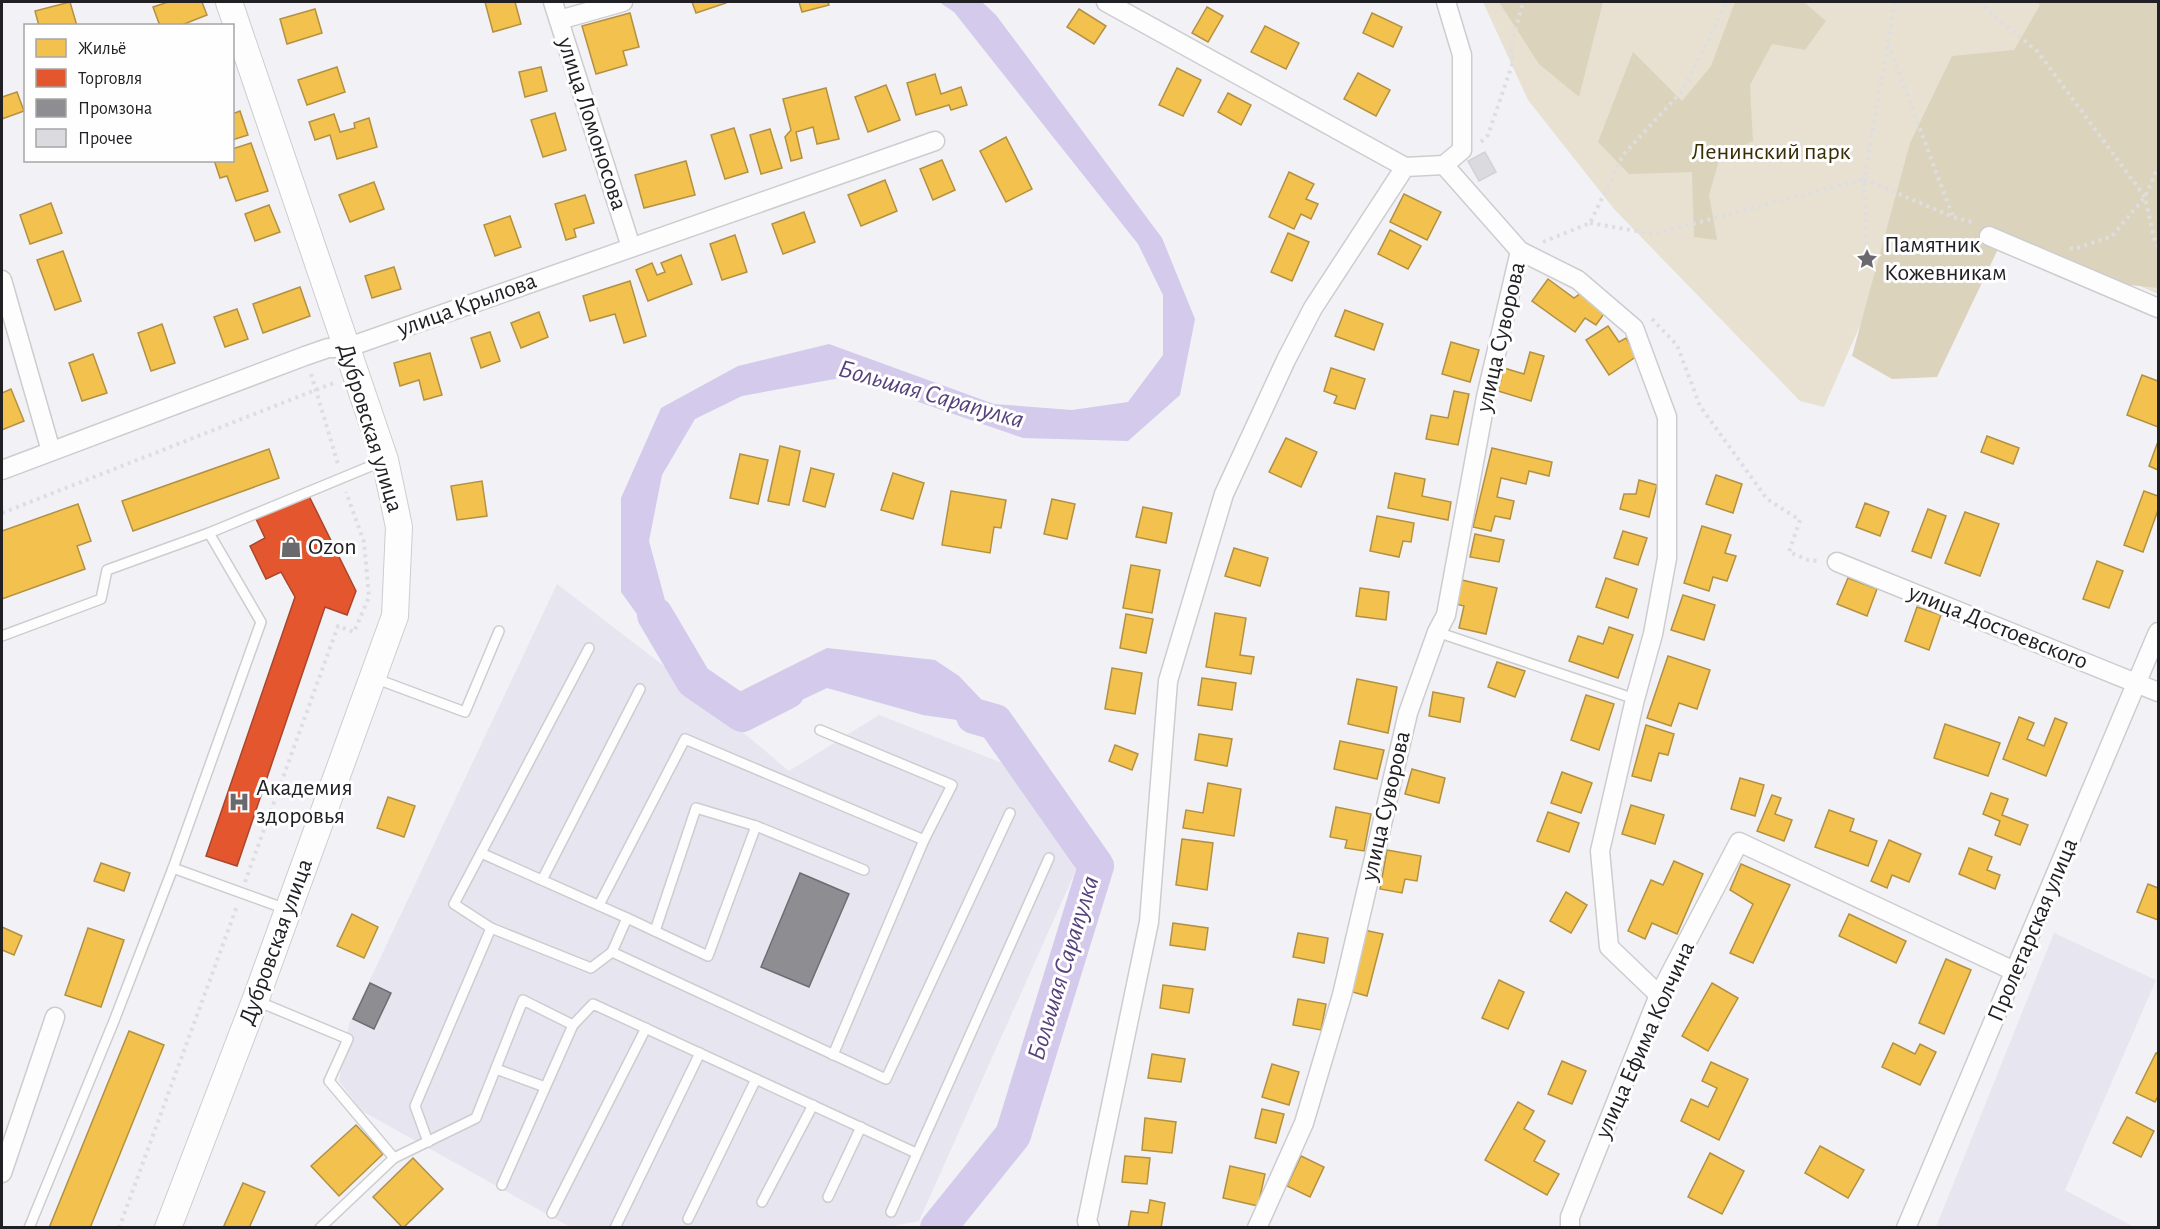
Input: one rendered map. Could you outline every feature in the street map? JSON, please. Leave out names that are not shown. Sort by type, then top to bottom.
[{"type":"street","name":"Дубровская улица","points":[[168,1227],[255,1000],[394,616],[399,527],[385,460],[229,2]]},
{"type":"street","name":"улица Ломоносова","points":[[553,2],[632,247]]},
{"type":"street","points":[[559,20],[623,2]]},
{"type":"street","points":[[1106,2],[1405,168],[1444,165],[1462,150],[1462,55],[1446,2]]},
{"type":"street","name":"улица Крылова","points":[[2,470],[305,356],[328,348],[346,348],[934,141]]},
{"type":"street","points":[[1444,165],[1520,251]]},
{"type":"street","points":[[1090,1227],[1087,1221],[1149,922],[1168,681],[1224,494],[1286,360],[1313,308],[1405,168]]},
{"type":"street","points":[[1988,231],[2158,308]]},
{"type":"street","name":"улица Суворова","points":[[1257,1227],[1304,1123],[1342,995],[1408,713],[1437,632],[1446,615],[1486,397],[1520,251],[1578,280],[1634,328],[1667,417],[1667,558],[1653,634],[1635,699],[1600,851],[1609,947],[1659,995]]},
{"type":"street","points":[[2,280],[51,451]]},
{"type":"street","name":"улица Достоевского","points":[[1837,561],[2158,692]]},
{"type":"street","name":"Пролетарская улица","points":[[1906,1227],[2016,972],[2158,632]]},
{"type":"street","name":"улица Ефима Колчина","points":[[1570,1227],[1570,1217],[1659,995],[1739,842],[2016,972]]},
{"type":"street","points":[[2,1173],[55,1017]]},
{"type":"lane","points":[[2,636],[101,599],[107,570],[210,533],[385,460]]},
{"type":"lane","points":[[29,1227],[114,1021],[173,868],[261,622],[210,533]]},
{"type":"lane","points":[[372,677],[465,712],[499,631]]},
{"type":"lane","points":[[1437,632],[1635,699]]},
{"type":"lane","points":[[589,648],[454,904],[491,928],[591,968],[612,952],[627,918]]},
{"type":"lane","points":[[542,880],[640,688]]},
{"type":"lane","points":[[820,730],[952,785],[924,840],[833,1054]]},
{"type":"lane","points":[[599,905],[685,739],[924,840]]},
{"type":"lane","points":[[655,931],[696,808],[756,826],[864,870]]},
{"type":"lane","points":[[612,952],[886,1079],[1010,813]]},
{"type":"lane","points":[[482,853],[708,957],[756,826]]},
{"type":"lane","points":[[891,1212],[1049,858]]},
{"type":"lane","points":[[173,868],[288,910]]},
{"type":"lane","points":[[429,1142],[414,1106],[491,928]]},
{"type":"lane","points":[[255,1000],[348,1039],[329,1081],[394,1158]]},
{"type":"lane","points":[[320,1227],[394,1158],[476,1118],[523,1000],[573,1025]]},
{"type":"lane","points":[[502,1185],[573,1025],[593,1004],[916,1153]]},
{"type":"lane","points":[[552,1213],[646,1028]]},
{"type":"lane","points":[[615,1227],[700,1053]]},
{"type":"lane","points":[[496,1069],[545,1086]]},
{"type":"lane","points":[[688,1220],[756,1079]]},
{"type":"lane","points":[[762,1202],[813,1105]]},
{"type":"lane","points":[[828,1197],[861,1127]]},
{"type":"path","points":[[1462,150],[1476,147],[1488,135],[1513,62],[1511,47],[1523,2]]},
{"type":"path","points":[[1590,223],[1623,155],[1683,90],[1727,2]]},
{"type":"path","points":[[1867,258],[1864,179],[1895,2]]},
{"type":"path","points":[[1978,2],[2038,52],[2145,197],[2155,242],[2158,246]]},
{"type":"path","points":[[1888,44],[1953,217]]},
{"type":"path","points":[[2064,247],[2075,249],[2112,236],[2145,197],[2158,167]]},
{"type":"path","points":[[1520,251],[1590,223],[1654,234],[1864,179],[1988,231]]},
{"type":"path","points":[[1645,312],[1677,345],[1700,406],[1767,499],[1800,520],[1789,552],[1808,560],[1837,561]]},
{"type":"path","points":[[119,1227],[338,626],[354,632],[369,597],[364,542],[305,356]]},
{"type":"path","points":[[2,513],[317,389],[356,376]]},
{"type":"shaded area","points":[[1499,2],[1603,2],[1579,97],[1539,64]]},
{"type":"shaded area","points":[[1735,2],[1804,2],[1826,21],[1805,50],[1772,44],[1750,85],[1753,141],[1720,157],[1709,195],[1717,240],[1694,237],[1692,172],[1629,174],[1598,142],[1633,52],[1682,101],[1711,66]]},
{"type":"shaded area","points":[[2037,2],[2158,2],[2158,288],[2073,279],[1999,247],[1937,377],[1892,379],[1852,356],[1910,143],[1952,56],[2014,50],[2040,5]]},
{"type":"shaded area","points":[[557,584],[668,669],[789,771],[879,715],[1028,773],[1076,870],[919,1221],[883,1228],[570,1227],[362,1111],[339,1081],[349,1024]]},
{"type":"shaded area","points":[[2054,933],[2156,980],[2065,1190],[2134,1227],[1936,1227]]},
{"type":"green space","name":"Ленинский парк","points":[[1483,2],[2158,2],[2158,294],[1920,190],[1824,407],[1800,401],[1614,209],[1528,100]]},
{"type":"water","points":[[939,2],[982,2],[996,15],[1162,238],[1195,319],[1180,395],[1128,441],[1023,438],[846,377],[742,396],[695,419],[662,475],[649,541],[682,663],[644,624],[621,592],[621,498],[661,408],[738,366],[829,344],[994,404],[1072,410],[1128,402],[1163,355],[1163,295],[1138,244],[954,12]]},
{"type":"water","points":[[827,648],[935,660],[959,676],[1017,737],[1000,753],[971,722],[923,715],[827,688],[753,723],[727,698]]},
{"type":"building: Жильё","points":[[70,2],[76,24],[38,24],[35,11]]},
{"type":"building: Жильё","points":[[168,2],[202,2],[207,15],[184,24],[159,24],[153,7]]},
{"type":"building: Жильё","points":[[485,2],[515,2],[521,24],[493,32]]},
{"type":"building: Жильё","points":[[692,2],[726,2],[726,3],[696,13]]},
{"type":"building: Жильё","points":[[799,2],[828,2],[829,5],[802,12]]},
{"type":"building: Жильё","points":[[1207,7],[1223,16],[1208,42],[1192,33]]},
{"type":"building: Жильё","points":[[315,9],[322,33],[287,44],[280,19]]},
{"type":"building: Жильё","points":[[1079,9],[1106,26],[1094,44],[1067,27]]},
{"type":"building: Жильё","points":[[630,13],[639,47],[623,51],[627,65],[596,74],[582,26]]},
{"type":"building: Жильё","points":[[1372,13],[1402,27],[1393,47],[1363,33]]},
{"type":"building: Жильё","points":[[1265,26],[1299,43],[1286,69],[1251,52]]},
{"type":"building: Жильё","points":[[337,67],[345,92],[307,105],[298,80]]},
{"type":"building: Жильё","points":[[541,67],[547,91],[525,97],[519,72]]},
{"type":"building: Жильё","points":[[1177,68],[1201,80],[1183,116],[1159,105]]},
{"type":"building: Жильё","points":[[1358,73],[1390,90],[1376,116],[1344,99]]},
{"type":"building: Жильё","points":[[935,74],[941,94],[961,87],[967,105],[951,110],[949,105],[916,115],[907,83]]},
{"type":"building: Жильё","points":[[886,85],[900,120],[868,132],[855,97]]},
{"type":"building: Жильё","points":[[826,88],[839,139],[817,144],[813,127],[796,132],[802,158],[791,161],[785,137],[791,130],[783,99]]},
{"type":"building: Жильё","points":[[17,92],[24,111],[2,119],[2,97]]},
{"type":"building: Жильё","points":[[1228,93],[1251,105],[1241,125],[1218,112]]},
{"type":"building: Жильё","points":[[240,111],[248,135],[234,139],[234,113]]},
{"type":"building: Жильё","points":[[555,113],[566,150],[543,157],[531,120]]},
{"type":"building: Жильё","points":[[334,114],[340,132],[355,128],[354,123],[369,118],[377,147],[337,159],[330,135],[315,140],[309,122]]},
{"type":"building: Жильё","points":[[734,128],[748,172],[725,179],[711,135]]},
{"type":"building: Жильё","points":[[770,129],[782,168],[761,174],[750,135]]},
{"type":"building: Жильё","points":[[1006,137],[1032,189],[1006,202],[980,151]]},
{"type":"building: Жильё","points":[[251,143],[268,191],[236,201],[227,176],[220,178],[215,162],[234,162],[234,148]]},
{"type":"building: Жильё","points":[[942,160],[955,190],[933,200],[920,169]]},
{"type":"building: Жильё","points":[[686,161],[695,195],[644,208],[635,175]]},
{"type":"building: Жильё","points":[[1289,172],[1314,184],[1306,199],[1318,204],[1311,219],[1301,214],[1294,229],[1269,217]]},
{"type":"building: Жильё","points":[[885,180],[897,211],[861,226],[848,195]]},
{"type":"building: Жильё","points":[[374,182],[384,209],[350,222],[339,195]]},
{"type":"building: Жильё","points":[[1404,194],[1441,212],[1427,240],[1390,222]]},
{"type":"building: Жильё","points":[[585,195],[594,223],[574,229],[576,237],[566,240],[555,204]]},
{"type":"building: Жильё","points":[[51,203],[62,233],[30,244],[20,215]]},
{"type":"building: Жильё","points":[[269,205],[280,232],[255,241],[245,214]]},
{"type":"building: Жильё","points":[[804,212],[815,242],[783,254],[772,224]]},
{"type":"building: Жильё","points":[[510,216],[521,247],[495,256],[484,225]]},
{"type":"building: Жильё","points":[[1390,230],[1421,246],[1408,269],[1378,254]]},
{"type":"building: Жильё","points":[[1288,233],[1309,242],[1292,281],[1271,272]]},
{"type":"building: Жильё","points":[[735,235],[747,272],[722,280],[710,244]]},
{"type":"building: Жильё","points":[[63,251],[81,301],[55,310],[37,260]]},
{"type":"building: Жильё","points":[[681,255],[692,284],[648,301],[636,270],[652,263],[657,275],[665,272],[661,263]]},
{"type":"building: Жильё","points":[[394,267],[401,289],[372,298],[365,276]]},
{"type":"building: Жильё","points":[[1548,279],[1574,298],[1581,293],[1606,311],[1596,325],[1585,318],[1575,332],[1532,301]]},
{"type":"building: Жильё","points":[[630,281],[646,336],[624,343],[615,314],[590,321],[583,296]]},
{"type":"building: Жильё","points":[[300,287],[310,316],[263,333],[253,304]]},
{"type":"building: Жильё","points":[[237,309],[248,339],[225,347],[214,317]]},
{"type":"building: Жильё","points":[[1345,310],[1383,324],[1374,350],[1335,336]]},
{"type":"building: Жильё","points":[[539,312],[548,337],[521,348],[511,323]]},
{"type":"building: Жильё","points":[[162,324],[175,363],[151,371],[138,333]]},
{"type":"building: Жильё","points":[[1608,326],[1619,342],[1626,338],[1637,356],[1609,375],[1586,340]]},
{"type":"building: Жильё","points":[[490,332],[500,361],[481,368],[471,338]]},
{"type":"building: Жильё","points":[[1451,342],[1479,350],[1470,382],[1442,374]]},
{"type":"building: Жильё","points":[[1530,352],[1544,356],[1531,401],[1498,391],[1504,368],[1524,374]]},
{"type":"building: Жильё","points":[[430,353],[442,395],[424,400],[419,380],[400,386],[394,363]]},
{"type":"building: Жильё","points":[[93,354],[107,393],[82,401],[69,363]]},
{"type":"building: Жильё","points":[[1331,368],[1365,379],[1355,409],[1334,403],[1337,396],[1324,391]]},
{"type":"building: Жильё","points":[[2142,375],[2158,381],[2158,427],[2127,415]]},
{"type":"building: Жильё","points":[[11,389],[24,421],[2,430],[2,393]]},
{"type":"building: Жильё","points":[[1454,391],[1469,394],[1458,445],[1426,439],[1431,415],[1448,418]]},
{"type":"building: Жильё","points":[[1987,436],[2019,448],[2013,464],[1981,452]]},
{"type":"building: Жильё","points":[[1286,438],[1317,452],[1301,487],[1269,472]]},
{"type":"building: Жильё","points":[[2158,445],[2158,470],[2149,466]]},
{"type":"building: Жильё","points":[[780,446],[800,451],[789,505],[768,501]]},
{"type":"building: Жильё","points":[[1492,448],[1552,462],[1549,476],[1529,471],[1526,484],[1501,478],[1497,497],[1514,501],[1510,519],[1495,516],[1491,531],[1473,527]]},
{"type":"building: Жильё","points":[[269,449],[279,478],[133,531],[122,501]]},
{"type":"building: Жильё","points":[[740,454],[768,460],[758,504],[730,498]]},
{"type":"building: Жильё","points":[[811,468],[834,474],[825,507],[803,501]]},
{"type":"building: Жильё","points":[[893,473],[924,483],[913,519],[881,510]]},
{"type":"building: Жильё","points":[[1395,473],[1425,479],[1422,496],[1451,502],[1448,520],[1388,508]]},
{"type":"building: Жильё","points":[[1716,475],[1742,484],[1733,513],[1706,504]]},
{"type":"building: Жильё","points":[[1639,480],[1657,485],[1649,517],[1620,509],[1624,494],[1636,494]]},
{"type":"building: Жильё","points":[[482,481],[487,516],[457,520],[451,486]]},
{"type":"building: Жильё","points":[[951,491],[1006,500],[1001,528],[994,527],[990,553],[942,545]]},
{"type":"building: Жильё","points":[[2144,491],[2158,496],[2158,510],[2143,552],[2124,545]]},
{"type":"building: Жильё","points":[[1052,499],[1075,504],[1067,539],[1044,534]]},
{"type":"building: Жильё","points":[[1865,503],[1889,512],[1880,536],[1856,527]]},
{"type":"building: Жильё","points":[[78,504],[91,541],[77,546],[85,569],[2,599],[2,531]]},
{"type":"building: Жильё","points":[[1143,507],[1172,513],[1166,543],[1136,537]]},
{"type":"building: Жильё","points":[[1928,509],[1946,516],[1931,558],[1912,551]]},
{"type":"building: Жильё","points":[[1965,512],[1999,524],[1980,576],[1945,563]]},
{"type":"building: Жильё","points":[[1377,516],[1414,523],[1411,542],[1403,541],[1399,557],[1370,551]]},
{"type":"building: Жильё","points":[[1702,526],[1731,535],[1725,553],[1736,556],[1727,581],[1713,577],[1709,591],[1684,583]]},
{"type":"building: Жильё","points":[[1623,531],[1647,538],[1638,565],[1614,558]]},
{"type":"building: Жильё","points":[[1475,534],[1504,540],[1499,562],[1470,557]]},
{"type":"building: Жильё","points":[[1234,548],[1268,558],[1260,586],[1225,576]]},
{"type":"building: Жильё","points":[[2097,561],[2123,571],[2109,608],[2083,599]]},
{"type":"building: Жильё","points":[[1131,565],[1160,570],[1152,613],[1123,608]]},
{"type":"building: Жильё","points":[[1606,578],[1637,589],[1628,618],[1596,607]]},
{"type":"building: Жильё","points":[[1848,578],[1877,589],[1867,616],[1837,604]]},
{"type":"building: Жильё","points":[[1462,580],[1497,588],[1486,634],[1459,628],[1464,606],[1456,604]]},
{"type":"building: Жильё","points":[[1360,588],[1389,592],[1386,620],[1356,616]]},
{"type":"building: Жильё","points":[[1683,595],[1715,605],[1704,640],[1671,630]]},
{"type":"building: Жильё","points":[[1917,607],[1941,615],[1929,650],[1905,641]]},
{"type":"building: Жильё","points":[[1215,613],[1246,618],[1240,655],[1254,657],[1251,674],[1206,667]]},
{"type":"building: Жильё","points":[[1126,614],[1153,619],[1146,653],[1120,648]]},
{"type":"building: Жильё","points":[[1609,627],[1633,635],[1618,678],[1569,661],[1578,636],[1603,644]]},
{"type":"building: Жильё","points":[[1668,656],[1710,670],[1697,709],[1679,703],[1671,726],[1647,718]]},
{"type":"building: Жильё","points":[[1497,662],[1525,671],[1515,697],[1488,687]]},
{"type":"building: Жильё","points":[[1112,668],[1142,673],[1135,714],[1105,709]]},
{"type":"building: Жильё","points":[[1202,678],[1236,683],[1232,710],[1198,705]]},
{"type":"building: Жильё","points":[[1357,679],[1397,687],[1388,733],[1348,724]]},
{"type":"building: Жильё","points":[[1433,692],[1464,698],[1460,722],[1429,716]]},
{"type":"building: Жильё","points":[[1586,695],[1614,704],[1599,750],[1571,740]]},
{"type":"building: Жильё","points":[[2019,717],[2034,723],[2027,739],[2044,746],[2055,718],[2067,723],[2046,776],[2003,759]]},
{"type":"building: Жильё","points":[[1945,724],[2000,743],[1988,776],[1934,758]]},
{"type":"building: Жильё","points":[[1646,725],[1674,734],[1668,755],[1659,753],[1651,781],[1632,776]]},
{"type":"building: Жильё","points":[[1199,734],[1232,739],[1227,766],[1195,760]]},
{"type":"building: Жильё","points":[[1340,741],[1384,750],[1377,779],[1334,769]]},
{"type":"building: Жильё","points":[[1115,745],[1138,754],[1132,770],[1109,761]]},
{"type":"building: Жильё","points":[[1412,769],[1445,778],[1439,803],[1405,794]]},
{"type":"building: Жильё","points":[[1562,772],[1592,783],[1581,813],[1551,803]]},
{"type":"building: Жильё","points":[[1740,778],[1764,785],[1755,816],[1731,809]]},
{"type":"building: Жильё","points":[[1208,783],[1241,789],[1234,836],[1183,828],[1186,810],[1203,813]]},
{"type":"building: Жильё","points":[[1991,793],[2008,799],[2002,815],[2028,825],[2020,845],[1995,835],[2000,821],[1983,814]]},
{"type":"building: Жильё","points":[[1772,795],[1781,798],[1775,814],[1792,820],[1784,841],[1757,831]]},
{"type":"building: Жильё","points":[[388,797],[415,806],[404,837],[377,828]]},
{"type":"building: Жильё","points":[[1631,805],[1664,815],[1655,844],[1622,834]]},
{"type":"building: Жильё","points":[[1336,807],[1371,814],[1364,851],[1345,848],[1347,840],[1330,837]]},
{"type":"building: Жильё","points":[[1829,810],[1854,819],[1850,831],[1877,841],[1868,866],[1815,847]]},
{"type":"building: Жильё","points":[[1548,812],[1579,823],[1569,852],[1537,841]]},
{"type":"building: Жильё","points":[[1182,839],[1213,843],[1207,890],[1176,885]]},
{"type":"building: Жильё","points":[[1889,840],[1921,854],[1909,882],[1892,875],[1887,888],[1871,881]]},
{"type":"building: Жильё","points":[[1969,848],[1992,857],[1987,870],[2000,875],[1995,889],[1959,874]]},
{"type":"building: Жильё","points":[[1387,850],[1421,856],[1417,881],[1405,879],[1402,893],[1380,889]]},
{"type":"building: Жильё","points":[[1674,861],[1703,874],[1677,934],[1652,923],[1645,939],[1628,931],[1651,880],[1663,885]]},
{"type":"building: Жильё","points":[[101,863],[130,873],[124,891],[94,881]]},
{"type":"building: Жильё","points":[[1741,864],[1790,885],[1753,963],[1730,953],[1753,904],[1730,890]]},
{"type":"building: Жильё","points":[[2148,884],[2158,888],[2158,920],[2137,912]]},
{"type":"building: Жильё","points":[[1566,892],[1587,905],[1571,933],[1550,921]]},
{"type":"building: Жильё","points":[[352,914],[378,927],[364,958],[337,946]]},
{"type":"building: Жильё","points":[[1849,914],[1906,941],[1896,963],[1839,936]]},
{"type":"building: Жильё","points":[[1173,923],[1208,928],[1205,950],[1170,945]]},
{"type":"building: Жильё","points":[[2,927],[22,936],[14,955],[2,950]]},
{"type":"building: Жильё","points":[[88,928],[124,940],[101,1007],[65,995]]},
{"type":"building: Жильё","points":[[1364,930],[1383,934],[1367,996],[1349,991]]},
{"type":"building: Жильё","points":[[1298,933],[1328,938],[1324,963],[1293,957]]},
{"type":"building: Жильё","points":[[1946,959],[1971,970],[1944,1034],[1919,1023]]},
{"type":"building: Жильё","points":[[1499,980],[1524,992],[1508,1029],[1482,1018]]},
{"type":"building: Жильё","points":[[1712,983],[1738,998],[1708,1051],[1682,1036]]},
{"type":"building: Жильё","points":[[1163,985],[1193,989],[1189,1013],[1160,1008]]},
{"type":"building: Жильё","points":[[1298,999],[1326,1004],[1321,1030],[1293,1025]]},
{"type":"building: Жильё","points":[[129,1031],[164,1045],[90,1228],[49,1228]]},
{"type":"building: Жильё","points":[[1893,1043],[1915,1054],[1920,1044],[1936,1052],[1920,1085],[1882,1067]]},
{"type":"building: Жильё","points":[[2156,1053],[2158,1054],[2158,1096],[2155,1102],[2136,1093]]},
{"type":"building: Жильё","points":[[1152,1054],[1185,1059],[1181,1082],[1148,1078]]},
{"type":"building: Жильё","points":[[1562,1061],[1586,1071],[1572,1104],[1548,1094]]},
{"type":"building: Жильё","points":[[1711,1062],[1748,1079],[1719,1140],[1681,1121],[1691,1099],[1708,1107],[1717,1088],[1702,1081]]},
{"type":"building: Жильё","points":[[1272,1064],[1299,1072],[1289,1105],[1262,1097]]},
{"type":"building: Жильё","points":[[1518,1102],[1534,1111],[1524,1129],[1545,1141],[1534,1161],[1559,1174],[1547,1195],[1485,1160]]},
{"type":"building: Жильё","points":[[1262,1109],[1284,1114],[1276,1143],[1255,1138]]},
{"type":"building: Жильё","points":[[2127,1117],[2154,1131],[2141,1157],[2113,1143]]},
{"type":"building: Жильё","points":[[1145,1118],[1176,1122],[1172,1153],[1142,1150]]},
{"type":"building: Жильё","points":[[356,1125],[383,1154],[339,1196],[311,1166]]},
{"type":"building: Жильё","points":[[1820,1146],[1864,1170],[1848,1198],[1805,1173]]},
{"type":"building: Жильё","points":[[1710,1153],[1744,1171],[1722,1214],[1688,1197]]},
{"type":"building: Жильё","points":[[1125,1156],[1150,1158],[1147,1184],[1122,1182]]},
{"type":"building: Жильё","points":[[1301,1156],[1324,1167],[1310,1197],[1287,1186]]},
{"type":"building: Жильё","points":[[413,1158],[443,1189],[403,1228],[373,1197]]},
{"type":"building: Жильё","points":[[1230,1166],[1265,1174],[1258,1206],[1223,1198]]},
{"type":"building: Жильё","points":[[243,1183],[265,1192],[249,1228],[223,1228]]},
{"type":"building: Жильё","points":[[1150,1200],[1165,1203],[1161,1228],[1128,1228],[1131,1211],[1148,1213]]},
{"type":"building: Торговля","points":[[309,496],[356,591],[347,615],[325,607],[237,866],[206,856],[295,597],[281,572],[266,579],[250,546],[265,538],[256,519]]},
{"type":"building: Промзона","points":[[800,873],[849,894],[809,987],[761,967]]},
{"type":"building: Промзона","points":[[370,983],[391,993],[374,1029],[353,1019]]},
{"type":"building: Прочее","points":[[1485,152],[1496,172],[1479,181],[1468,161]]},
{"type":"waterway","name":"Большая Сарапулка","points":[[655,615],[694,681],[742,714],[787,691]]},
{"type":"waterway","name":"Большая Сарапулка","points":[[938,1228],[1013,1135],[1096,866],[995,722],[974,716]]},
{"type":"place","name":"Памятник Кожевникам","points":[[1867,259]]},
{"type":"place","name":"Ozon","points":[[291,547]]},
{"type":"place","name":"Академия здоровья","points":[[239,802]]}]
